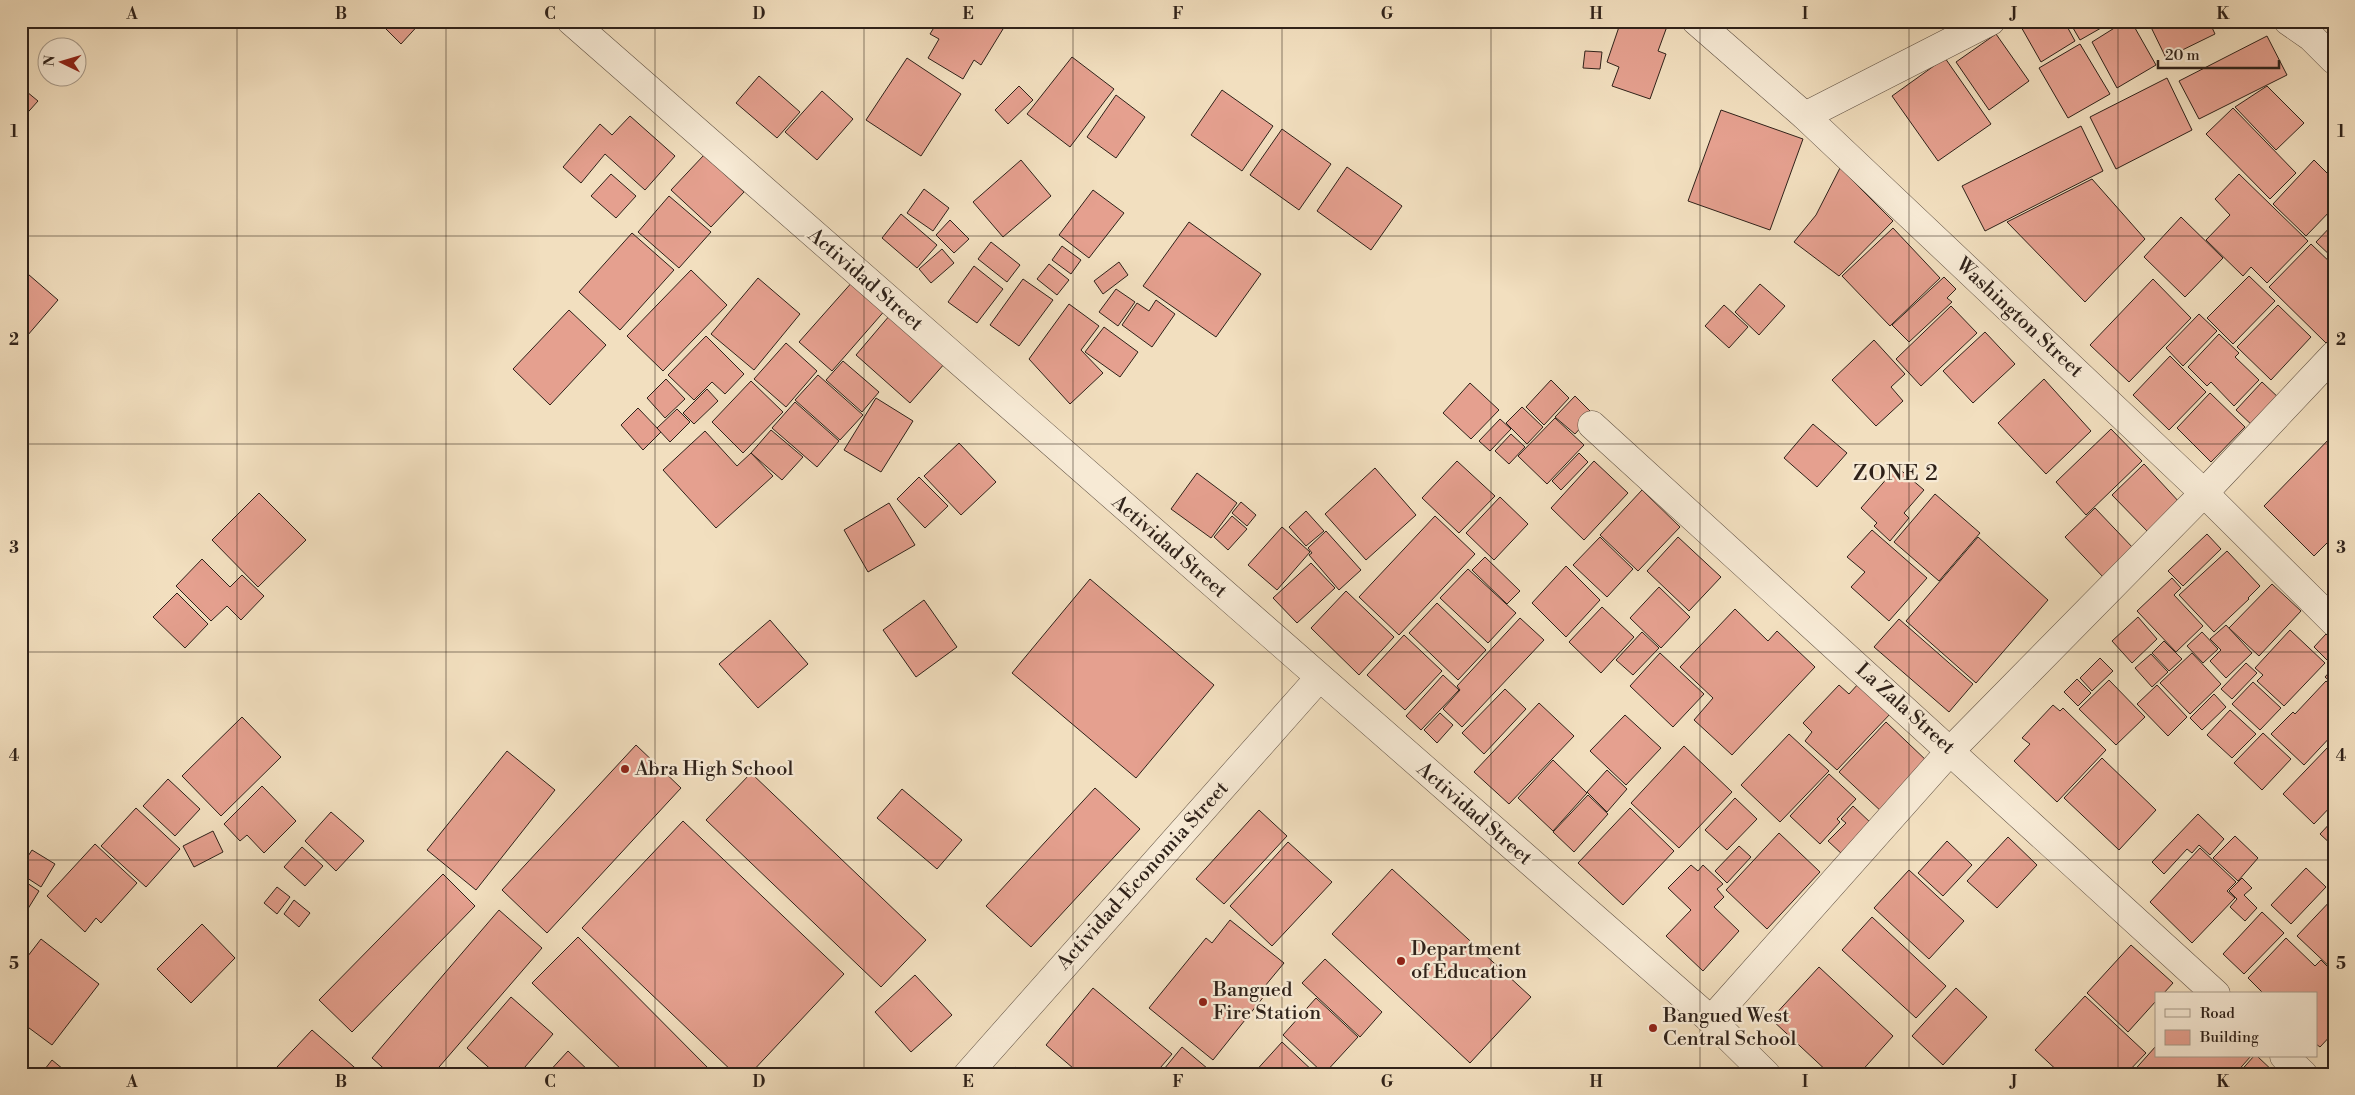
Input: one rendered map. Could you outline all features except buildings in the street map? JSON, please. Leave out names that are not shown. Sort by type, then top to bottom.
[{"type":"street","name":"Actividad Street","points":[[570,21],[1711,1020],[1766,1074]]},
{"type":"street","name":"Washington Street","points":[[1696,21],[1805,116],[2204,493],[2334,622]]},
{"type":"street","points":[[1805,116],[1991,21]]},
{"type":"street","points":[[2288,21],[2311,37],[2334,60]]},
{"type":"street","points":[[1711,1020],[1951,750],[2204,493],[2334,355]]},
{"type":"street","name":"La Zala Street","points":[[1592,425],[1951,750],[2214,992]]},
{"type":"street","name":"Actividad-Economia Street","points":[[968,1074],[1319,678]]},
{"type":"street","points":[[2286,1058],[2303,1074]]},
{"type":"place","name":"Abra High School","points":[[625,769]]},
{"type":"place","name":"Department of Education","points":[[1401,961]]},
{"type":"place","name":"Bangued Fire Station","points":[[1203,1002]]},
{"type":"place","name":"Bangued West Central School","points":[[1653,1028]]},
{"type":"district","name":"ZONE 2","points":[[1896,473]]}]
